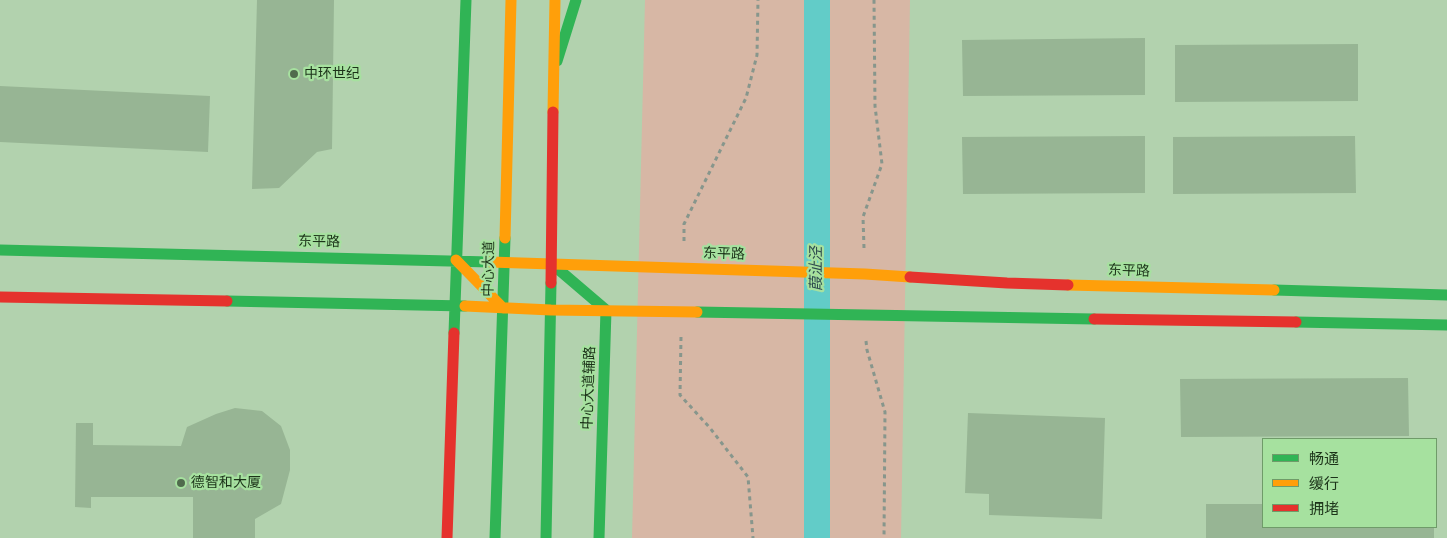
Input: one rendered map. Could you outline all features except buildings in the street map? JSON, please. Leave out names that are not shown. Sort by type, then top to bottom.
[{"type":"main road","points":[[447,538],[466,0]]},
{"type":"main road","name":"中心大道","points":[[495,538],[504,308],[511,0]]},
{"type":"main road","points":[[546,538],[555,0]]},
{"type":"main road","points":[[553,75],[576,0]]},
{"type":"main road","name":"东平路","points":[[0,250],[456,260],[844,274],[1007,283],[1447,295]]},
{"type":"main road","points":[[456,260],[504,308]]},
{"type":"main road","points":[[551,263],[606,310]]},
{"type":"main road","points":[[0,297],[455,306],[551,310],[1447,325]]},
{"type":"main road","name":"中心大道辅路","points":[[599,538],[606,310]]},
{"type":"shaded area","points":[[645,0],[910,0],[901,538],[632,538]]},
{"type":"waterway","name":"葭沚泾","points":[[817,0],[817,538]]},
{"type":"traffic: fast","points":[[454,333],[466,0]]},
{"type":"traffic: fast","points":[[557,61],[576,0]]},
{"type":"traffic: fast","points":[[495,538],[505,238]]},
{"type":"traffic: fast","points":[[0,250],[490,262]]},
{"type":"traffic: fast","points":[[551,263],[606,310]]},
{"type":"traffic: fast","points":[[546,538],[551,283]]},
{"type":"traffic: fast","points":[[1274,290],[1447,295]]},
{"type":"traffic: fast","points":[[227,301],[465,306]]},
{"type":"traffic: fast","points":[[599,538],[606,310]]},
{"type":"traffic: fast","points":[[697,312],[1094,319]]},
{"type":"traffic: fast","points":[[1296,322],[1447,325]]},
{"type":"traffic: slow","points":[[505,238],[511,0]]},
{"type":"traffic: slow","points":[[553,112],[555,0]]},
{"type":"traffic: slow","points":[[456,260],[503,308]]},
{"type":"traffic: slow","points":[[490,262],[910,277]]},
{"type":"traffic: slow","points":[[1068,285],[1274,290]]},
{"type":"traffic: slow","points":[[465,306],[551,310],[697,312]]},
{"type":"traffic: jam","points":[[551,283],[553,112]]},
{"type":"traffic: jam","points":[[910,277],[1068,285]]},
{"type":"traffic: jam","points":[[0,297],[227,301]]},
{"type":"traffic: jam","points":[[1094,319],[1296,322]]},
{"type":"traffic: jam","points":[[447,538],[454,333]]},
{"type":"place","name":"中环世纪","points":[[294,74]]},
{"type":"place","name":"德智和大厦","points":[[181,483]]}]
